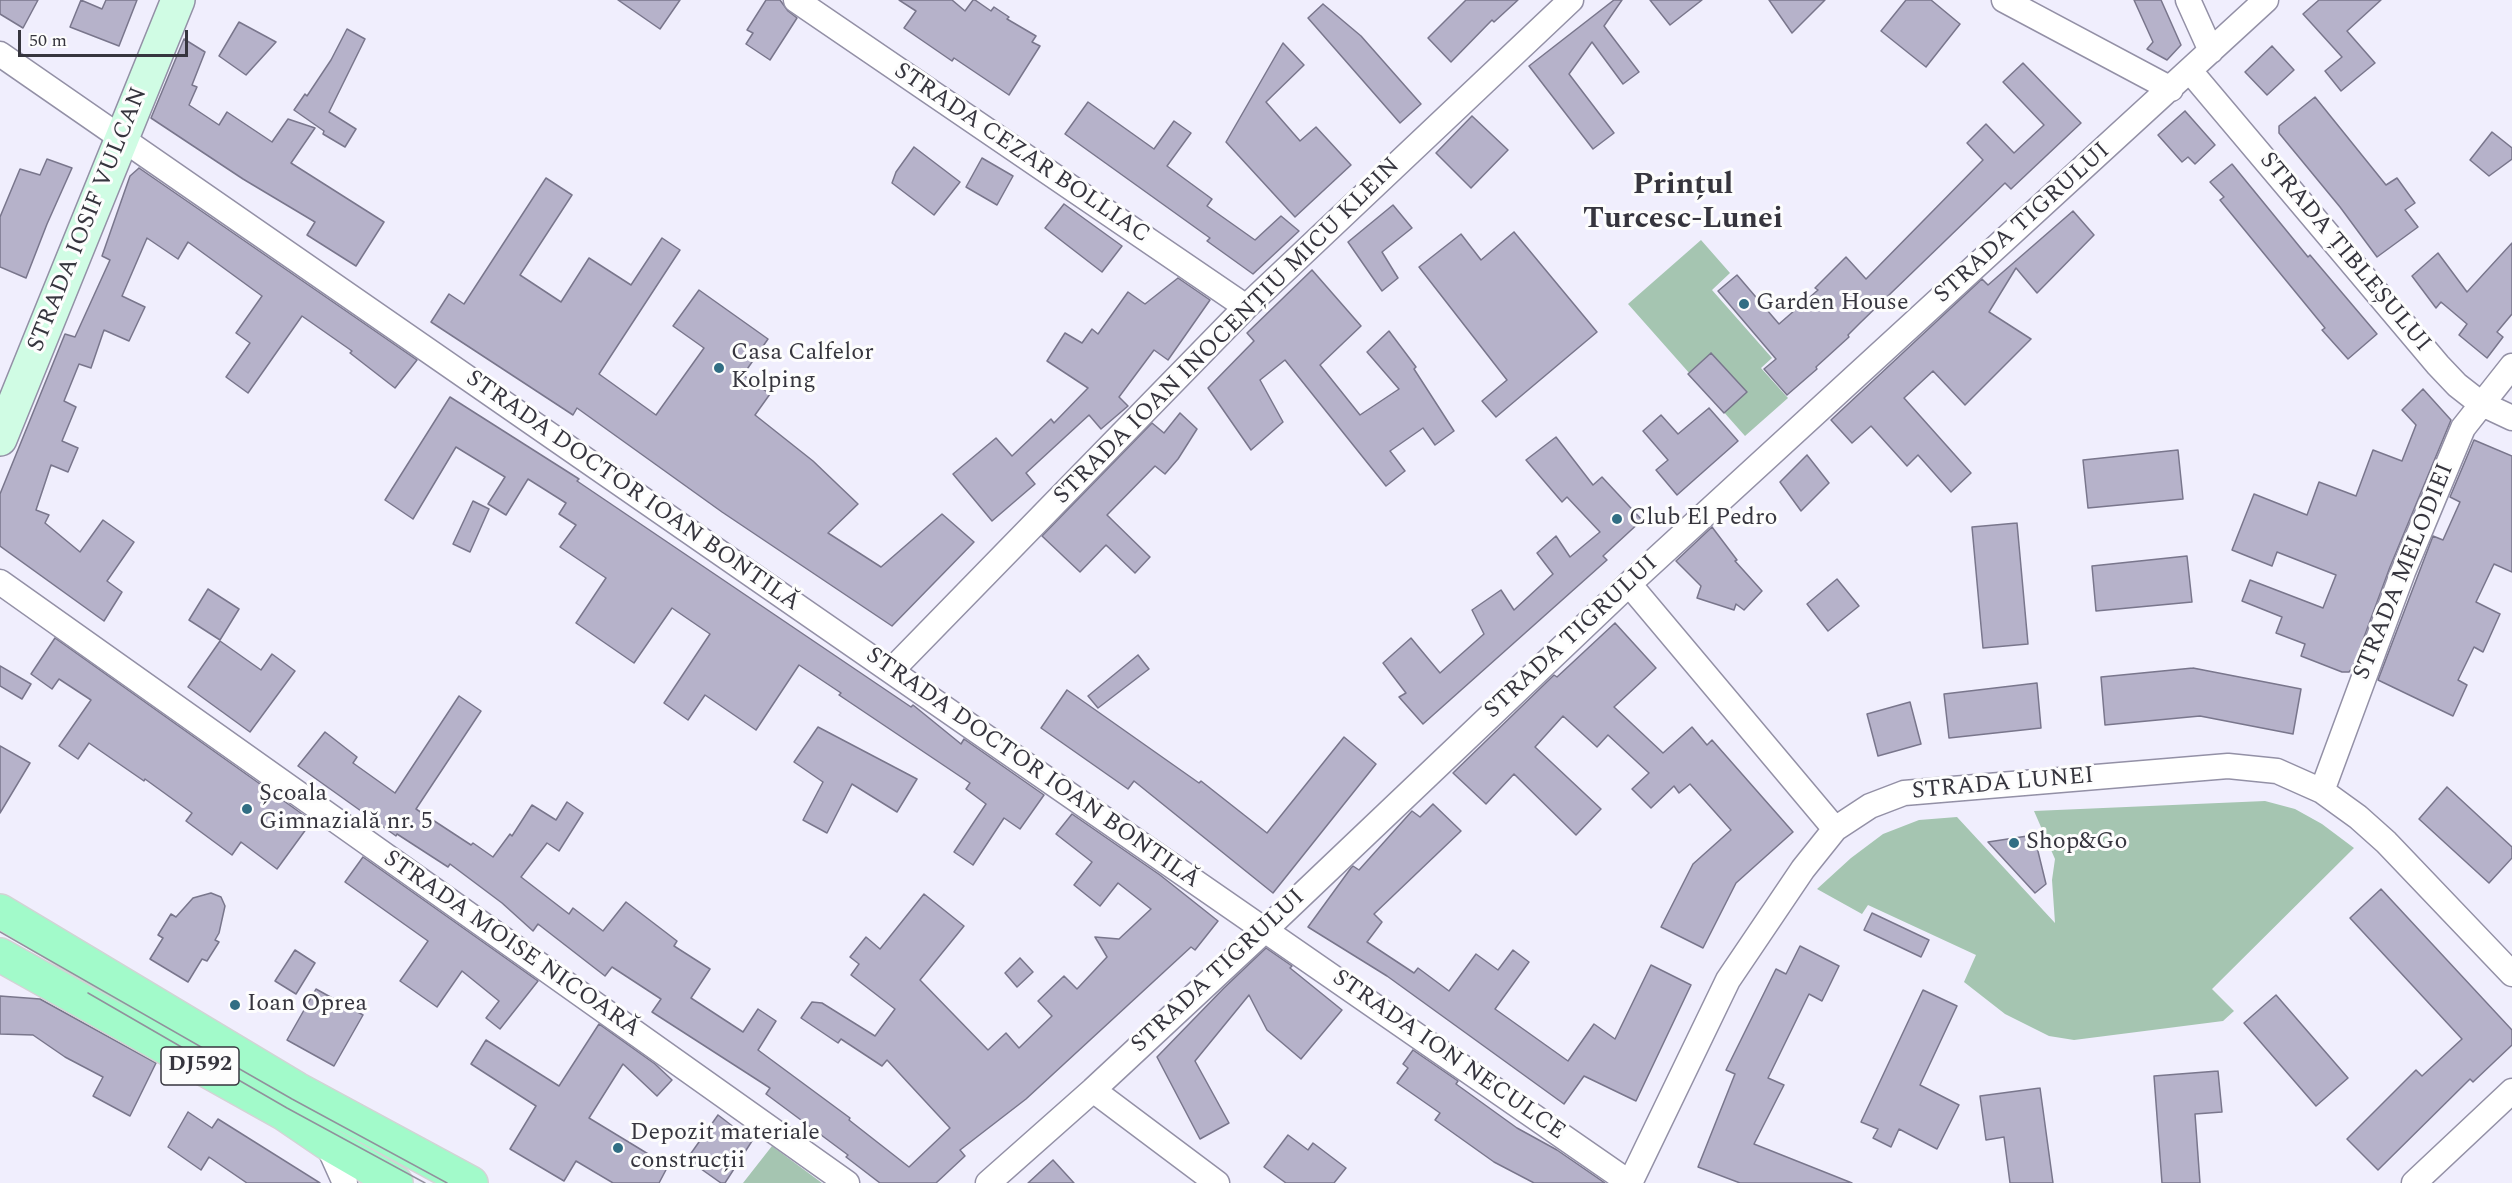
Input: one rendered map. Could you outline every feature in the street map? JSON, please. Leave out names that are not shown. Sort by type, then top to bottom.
[{"type":"main road","name":"DJ592","points":[[0,911],[297,1089],[471,1183]]},
{"type":"main road","name":"DJ592","points":[[0,954],[283,1113],[327,1143],[396,1183]]},
{"type":"street","name":"STRADA IOSIF VULCAN","points":[[0,440],[178,0]]},
{"type":"street","name":"STRADA CEZAR BOLLIAC","points":[[796,0],[1246,307]]},
{"type":"street","name":"STRADA IOAN INOCENȚIU MICU KLEIN","points":[[891,671],[1246,307],[1571,0]]},
{"type":"street","points":[[2004,0],[2171,89]]},
{"type":"street","points":[[2188,0],[2211,51]]},
{"type":"street","name":"STRADA TIGRULUI","points":[[988,1183],[1093,1090],[1265,930],[1629,584],[2266,0]]},
{"type":"street","name":"STRADA DOCTOR IOAN BONTILĂ","points":[[0,54],[1265,930]]},
{"type":"street","name":"STRADA ȚIBLEȘULUI","points":[[2190,71],[2457,386],[2480,404],[2512,418]]},
{"type":"street","name":"STRADA MELODIEI","points":[[2322,791],[2403,572],[2463,428],[2512,366]]},
{"type":"street","name":"STRADA MOISE NICOARĂ","points":[[0,582],[847,1183]]},
{"type":"street","points":[[1629,584],[1835,829]]},
{"type":"street","name":"STRADA LUNEI","points":[[1630,1183],[1728,980],[1803,870],[1835,829],[1870,806],[1904,793],[2228,766],[2277,771],[2322,791],[2358,817],[2512,974]]},
{"type":"street","name":"STRADA ION NECULCE","points":[[1265,930],[1630,1183]]},
{"type":"street","points":[[1093,1090],[1217,1183]]},
{"type":"street","points":[[2414,1183],[2512,1091]]},
{"type":"street","points":[[327,1143],[345,1183]]},
{"type":"green space","points":[[1701,240],[1730,273],[1712,290],[1772,358],[1761,368],[1788,398],[1745,436],[1628,304]]},
{"type":"green space","points":[[2265,801],[2295,809],[2322,824],[2354,848],[2212,989],[2234,1011],[2223,1021],[2074,1040],[2049,1036],[2005,1014],[1964,982],[1976,955],[1868,905],[1862,914],[1817,889],[1851,858],[1883,834],[1919,820],[1957,817],[2055,923],[2052,880],[2055,859],[2034,811]]},
{"type":"green space","points":[[772,1146],[822,1183],[743,1183]]},
{"type":"building","points":[[0,0],[38,0],[23,28],[0,14]]},
{"type":"building","points":[[81,0],[102,9],[106,0],[137,0],[119,46],[70,27]]},
{"type":"building","points":[[618,0],[680,0],[660,29]]},
{"type":"building","points":[[766,0],[780,0],[797,18],[770,60],[746,44],[753,33],[747,30]]},
{"type":"building","points":[[899,0],[952,0],[965,11],[975,0],[991,11],[994,7],[1009,17],[1007,19],[1036,36],[1032,42],[1040,46],[1009,95],[954,58],[952,61],[904,28],[916,11]]},
{"type":"building","points":[[1466,0],[1518,0],[1494,22],[1492,20],[1451,62],[1428,38]]},
{"type":"building","points":[[1614,0],[1622,0],[1604,26],[1639,72],[1623,84],[1592,42],[1569,74],[1614,133],[1593,149],[1529,66]]},
{"type":"building","points":[[1650,0],[1702,0],[1670,25]]},
{"type":"building","points":[[1769,0],[1825,0],[1792,33]]},
{"type":"building","points":[[1906,0],[1931,0],[1960,24],[1926,67],[1881,31]]},
{"type":"building","points":[[2134,0],[2161,0],[2181,45],[2167,60],[2147,49],[2153,42]]},
{"type":"building","points":[[2319,0],[2381,0],[2347,31],[2375,63],[2341,91],[2325,71],[2342,57],[2303,14]]},
{"type":"building","points":[[1323,4],[1361,36],[1421,104],[1400,123],[1308,18]]},
{"type":"building","points":[[239,22],[276,42],[246,75],[219,56]]},
{"type":"building","points":[[347,29],[365,39],[329,112],[356,129],[345,147],[323,134],[324,131],[294,110],[305,94],[307,96],[331,60]]},
{"type":"building","points":[[184,39],[205,52],[192,85],[197,87],[189,105],[219,125],[227,112],[272,142],[288,119],[315,128],[291,163],[384,222],[356,266],[307,235],[315,222],[243,179],[151,118]]},
{"type":"building","points":[[1283,43],[1304,65],[1266,102],[1300,141],[1316,127],[1351,165],[1295,217],[1226,142]]},
{"type":"building","points":[[2272,46],[2294,70],[2267,95],[2245,72]]},
{"type":"building","points":[[2023,63],[2081,123],[2011,189],[2005,183],[1860,323],[1848,335],[1849,337],[1816,367],[1817,369],[1787,395],[1764,369],[1776,359],[1718,291],[1737,275],[1779,324],[1818,290],[1815,288],[1846,257],[1866,279],[1983,160],[1967,143],[1986,124],[2014,153],[2044,125],[2003,82]]},
{"type":"building","points":[[2315,97],[2386,185],[2397,178],[2415,203],[2405,210],[2418,227],[2377,257],[2340,207],[2279,133],[2279,126]]},
{"type":"building","points":[[1088,102],[1154,149],[1174,121],[1191,133],[1167,166],[1212,199],[1207,206],[1255,240],[1281,216],[1299,231],[1253,274],[1207,241],[1210,238],[1065,134]]},
{"type":"building","points":[[2185,111],[2215,145],[2195,164],[2188,157],[2182,162],[2158,135]]},
{"type":"building","points":[[1472,116],[1508,150],[1471,188],[1436,153]]},
{"type":"building","points":[[2492,132],[2512,148],[2512,159],[2489,176],[2470,160]]},
{"type":"building","points":[[914,147],[960,182],[934,215],[892,183],[896,172]]},
{"type":"building","points":[[982,158],[1013,176],[997,205],[966,187]]},
{"type":"building","points":[[47,159],[72,168],[26,278],[0,267],[0,217],[20,169],[40,175]]},
{"type":"building","points":[[2232,164],[2308,257],[2310,255],[2377,334],[2348,359],[2322,330],[2325,328],[2220,200],[2224,197],[2210,182]]},
{"type":"building","points":[[139,168],[417,360],[395,388],[350,353],[352,351],[302,316],[248,393],[226,377],[250,343],[236,333],[262,296],[188,242],[178,259],[147,238],[122,296],[145,307],[129,341],[104,330],[91,368],[79,364],[64,401],[76,407],[62,441],[78,448],[68,472],[51,465],[36,510],[49,515],[45,523],[80,552],[103,520],[134,542],[107,581],[122,592],[104,621],[0,546],[0,494],[65,334],[75,337],[110,260],[102,256],[130,176]]},
{"type":"building","points":[[546,178],[572,195],[520,275],[561,302],[589,258],[631,285],[662,238],[680,250],[599,374],[656,415],[704,348],[673,326],[699,290],[768,339],[743,375],[770,394],[755,415],[813,461],[858,504],[828,533],[881,567],[942,514],[974,542],[892,626],[722,512],[577,408],[573,415],[431,322],[449,294],[464,304]]},
{"type":"building","points":[[1064,204],[1122,246],[1102,272],[1045,228]]},
{"type":"building","points":[[1393,205],[1412,228],[1382,252],[1398,278],[1382,291],[1348,242]]},
{"type":"building","points":[[2073,211],[2094,235],[2037,293],[2016,268],[1989,312],[2031,339],[1965,405],[1933,371],[1904,398],[1971,473],[1951,492],[1918,455],[1907,466],[1871,426],[1852,443],[1831,420],[1982,279],[1988,285]]},
{"type":"building","points":[[1514,232],[1597,332],[1496,417],[1482,401],[1507,380],[1419,267],[1461,234],[1481,260]]},
{"type":"building","points":[[2512,243],[2512,314],[2497,332],[2503,337],[2487,358],[2459,335],[2467,324],[2441,302],[2436,308],[2412,276],[2438,253],[2467,292]]},
{"type":"building","points":[[1312,270],[1361,326],[1320,365],[1360,415],[1399,389],[1367,352],[1389,331],[1416,367],[1414,369],[1454,431],[1435,445],[1423,428],[1390,451],[1405,471],[1386,486],[1285,360],[1260,380],[1283,422],[1251,450],[1208,388],[1254,341],[1247,333]]},
{"type":"building","points":[[1178,278],[1210,300],[1168,360],[1154,350],[1119,397],[1128,406],[1101,429],[1089,415],[1026,473],[1035,484],[992,521],[953,474],[996,438],[1012,456],[1051,419],[1054,423],[1088,388],[1047,361],[1065,333],[1082,343],[1092,329],[1098,334],[1128,292],[1145,304]]},
{"type":"building","points":[[1711,353],[1747,392],[1724,413],[1688,374]]},
{"type":"building","points":[[2423,389],[2451,420],[2390,567],[2353,667],[2349,672],[2342,672],[2301,656],[2305,644],[2276,633],[2282,617],[2242,601],[2250,580],[2323,608],[2336,575],[2277,552],[2272,566],[2232,550],[2254,494],[2307,515],[2319,482],[2356,496],[2373,450],[2402,461],[2416,425],[2402,410]]},
{"type":"building","points":[[450,397],[579,479],[577,481],[911,707],[913,705],[961,744],[964,739],[1044,795],[1020,829],[1004,818],[973,865],[954,852],[986,804],[966,789],[970,783],[839,695],[841,693],[799,665],[756,730],[705,695],[688,720],[664,703],[710,634],[672,608],[634,663],[576,623],[606,578],[560,547],[576,525],[559,514],[566,503],[528,479],[506,515],[488,504],[505,477],[456,447],[413,519],[385,500]]},
{"type":"building","points":[[1709,408],[1738,441],[1677,495],[1656,470],[1668,460],[1643,431],[1661,415],[1678,434]]},
{"type":"building","points":[[1180,413],[1197,429],[1178,459],[1165,474],[1155,466],[1107,515],[1150,557],[1135,573],[1106,545],[1080,572],[1042,536],[1152,423],[1164,433]]},
{"type":"building","points":[[1556,437],[1593,485],[1602,477],[1642,520],[1603,556],[1607,560],[1423,724],[1399,697],[1406,693],[1383,663],[1411,638],[1440,673],[1484,634],[1472,610],[1501,590],[1514,610],[1553,574],[1537,553],[1556,536],[1570,557],[1600,532],[1567,497],[1562,502],[1526,460]]},
{"type":"building","points":[[2474,440],[2512,456],[2512,572],[2494,564],[2476,602],[2500,614],[2483,652],[2474,647],[2458,680],[2467,685],[2453,716],[2378,680],[2433,536],[2443,540],[2460,502],[2450,497]]},
{"type":"building","points":[[2178,450],[2183,499],[2088,508],[2083,460]]},
{"type":"building","points":[[1807,455],[1829,483],[1801,511],[1780,482]]},
{"type":"building","points":[[473,501],[489,509],[470,552],[453,544]]},
{"type":"building","points":[[2017,523],[2028,644],[1983,648],[1972,527]]},
{"type":"building","points":[[1712,527],[1737,560],[1735,561],[1762,591],[1744,610],[1736,604],[1734,610],[1697,598],[1701,586],[1676,561]]},
{"type":"building","points":[[2187,556],[2192,602],[2096,611],[2092,566]]},
{"type":"building","points":[[1837,579],[1859,606],[1828,631],[1807,604]]},
{"type":"building","points":[[208,589],[239,609],[220,640],[189,620]]},
{"type":"building","points":[[1615,623],[1656,668],[1614,707],[1663,753],[1692,727],[1707,745],[1712,740],[1793,832],[1736,883],[1703,948],[1661,927],[1693,864],[1731,830],[1690,784],[1679,793],[1674,786],[1651,808],[1632,789],[1649,773],[1608,735],[1597,747],[1563,716],[1535,747],[1601,809],[1576,835],[1514,774],[1486,804],[1453,773],[1554,675],[1557,677]]},
{"type":"building","points":[[55,638],[312,821],[277,869],[241,842],[232,855],[186,821],[192,813],[89,743],[78,759],[59,746],[91,700],[59,679],[52,689],[31,674]]},
{"type":"building","points":[[220,641],[261,670],[272,654],[295,671],[250,732],[188,687]]},
{"type":"building","points":[[1138,655],[1149,669],[1098,708],[1088,696]]},
{"type":"building","points":[[0,666],[31,684],[22,699],[0,686]]},
{"type":"building","points":[[2193,668],[2301,689],[2293,734],[2200,716],[2105,725],[2101,677]]},
{"type":"building","points":[[2037,683],[2041,728],[1949,738],[1944,694]]},
{"type":"building","points":[[1067,690],[1199,783],[1201,781],[1267,833],[1344,737],[1376,764],[1273,893],[1134,781],[1128,789],[1041,728]]},
{"type":"building","points":[[459,696],[481,711],[416,809],[493,857],[510,834],[512,836],[532,805],[556,820],[567,802],[583,813],[559,851],[547,843],[521,877],[569,914],[573,908],[603,931],[626,902],[677,941],[674,946],[710,969],[691,998],[743,1032],[758,1009],[776,1021],[758,1050],[850,1118],[849,1120],[909,1167],[950,1128],[887,1060],[882,1066],[841,1039],[838,1043],[801,1018],[812,1002],[822,1003],[875,1036],[895,1009],[851,975],[859,964],[850,957],[866,937],[880,949],[924,894],[964,926],[920,980],[988,1050],[1006,1033],[1019,1048],[1052,1016],[1038,1001],[1064,976],[1077,989],[1107,957],[1095,937],[1119,939],[1151,909],[1118,883],[1100,906],[1074,885],[1092,862],[1056,834],[1072,814],[1160,875],[1218,921],[1195,950],[1191,947],[1026,1099],[960,1150],[965,1156],[936,1183],[880,1183],[846,1157],[848,1155],[766,1094],[770,1088],[652,1012],[661,999],[612,967],[605,976],[538,924],[533,931],[502,903],[450,864],[448,867],[397,834],[396,836],[298,766],[325,732],[357,757],[353,763],[395,793]]},
{"type":"building","points":[[1910,702],[1921,744],[1878,756],[1867,714]]},
{"type":"building","points":[[818,727],[917,779],[897,812],[852,784],[827,833],[803,820],[823,782],[794,762]]},
{"type":"building","points":[[0,746],[30,763],[0,813]]},
{"type":"building","points":[[2447,787],[2512,847],[2512,858],[2489,883],[2419,819]]},
{"type":"building","points":[[1433,804],[1461,831],[1374,914],[1382,922],[1367,942],[1414,973],[1418,968],[1449,991],[1476,954],[1498,970],[1513,950],[1529,962],[1495,1009],[1568,1061],[1594,1024],[1615,1039],[1651,965],[1691,985],[1636,1101],[1584,1076],[1564,1104],[1387,976],[1308,927],[1353,866],[1359,870],[1412,811],[1420,817]]},
{"type":"building","points":[[2034,835],[2046,884],[2035,893],[1988,842]]},
{"type":"building","points":[[363,857],[538,981],[500,1029],[486,1018],[499,1001],[462,971],[437,1007],[400,981],[428,941],[345,882]]},
{"type":"building","points":[[2381,889],[2512,1030],[2512,1045],[2473,1082],[2470,1079],[2378,1170],[2347,1139],[2416,1070],[2422,1076],[2462,1039],[2350,918]]},
{"type":"building","points":[[211,893],[221,897],[225,906],[219,933],[215,940],[219,942],[207,961],[202,959],[188,982],[150,959],[163,938],[158,935],[171,914],[176,917],[193,898]]},
{"type":"building","points":[[1872,913],[1929,940],[1921,957],[1864,930]]},
{"type":"building","points":[[1800,946],[1839,966],[1822,1001],[1809,994],[1768,1078],[1784,1085],[1754,1144],[1852,1183],[1740,1183],[1698,1167],[1735,1074],[1726,1070],[1776,969],[1786,974]]},
{"type":"building","points":[[1266,948],[1292,966],[1290,968],[1342,1010],[1301,1059],[1267,1030],[1249,995],[1195,1061],[1229,1123],[1200,1139],[1157,1057]]},
{"type":"building","points":[[295,950],[315,963],[296,994],[275,981]]},
{"type":"building","points":[[1020,958],[1033,972],[1017,987],[1005,973]]},
{"type":"building","points":[[316,989],[363,1015],[334,1066],[287,1040]]},
{"type":"building","points":[[1923,990],[1957,1006],[1920,1085],[1959,1105],[1937,1149],[1899,1129],[1891,1147],[1873,1138],[1878,1129],[1861,1122]]},
{"type":"building","points":[[2276,995],[2348,1078],[2316,1106],[2244,1023]]},
{"type":"building","points":[[0,996],[40,999],[156,1063],[130,1116],[93,1096],[103,1077],[65,1057],[33,1035],[0,1034]]},
{"type":"building","points":[[599,1024],[655,1064],[672,1080],[657,1096],[623,1064],[589,1118],[668,1166],[659,1183],[613,1183],[576,1161],[564,1181],[510,1149],[536,1106],[471,1064],[486,1040],[559,1086]]},
{"type":"building","points":[[1413,1050],[1458,1081],[1456,1084],[1517,1128],[1557,1150],[1605,1183],[1534,1183],[1494,1162],[1435,1120],[1440,1113],[1397,1083],[1408,1068],[1403,1064]]},
{"type":"building","points":[[2218,1071],[2222,1112],[2195,1114],[2200,1183],[2162,1183],[2154,1076]]},
{"type":"building","points":[[2040,1088],[2053,1183],[2010,1183],[2004,1137],[1986,1140],[1980,1096]]},
{"type":"building","points":[[188,1112],[212,1128],[218,1119],[320,1183],[247,1183],[209,1157],[201,1170],[168,1147]]},
{"type":"building","points":[[718,1115],[752,1141],[725,1183],[721,1183],[687,1159]]},
{"type":"building","points":[[1288,1135],[1308,1150],[1313,1143],[1346,1168],[1334,1183],[1286,1183],[1264,1167]]},
{"type":"building","points":[[1053,1160],[1074,1183],[1028,1183]]},
{"type":"tram line","points":[[0,932],[292,1099],[447,1183]]},
{"type":"tram line","points":[[88,993],[287,1108],[425,1183]]},
{"type":"place","name":"Garden House","points":[[1744,304]]},
{"type":"place","name":"Casa Calfelor Kolping","points":[[719,368]]},
{"type":"place","name":"Club El Pedro","points":[[1617,519]]},
{"type":"place","name":"Școala Gimnazială nr. 5","points":[[247,809]]},
{"type":"place","name":"Shop&Go","points":[[2014,843]]},
{"type":"place","name":"Ioan Oprea","points":[[235,1005]]},
{"type":"place","name":"Depozit materiale construcții","points":[[618,1148]]},
{"type":"district","name":"Prințul Turcesc-Lunei","points":[[1683,204]]}]
